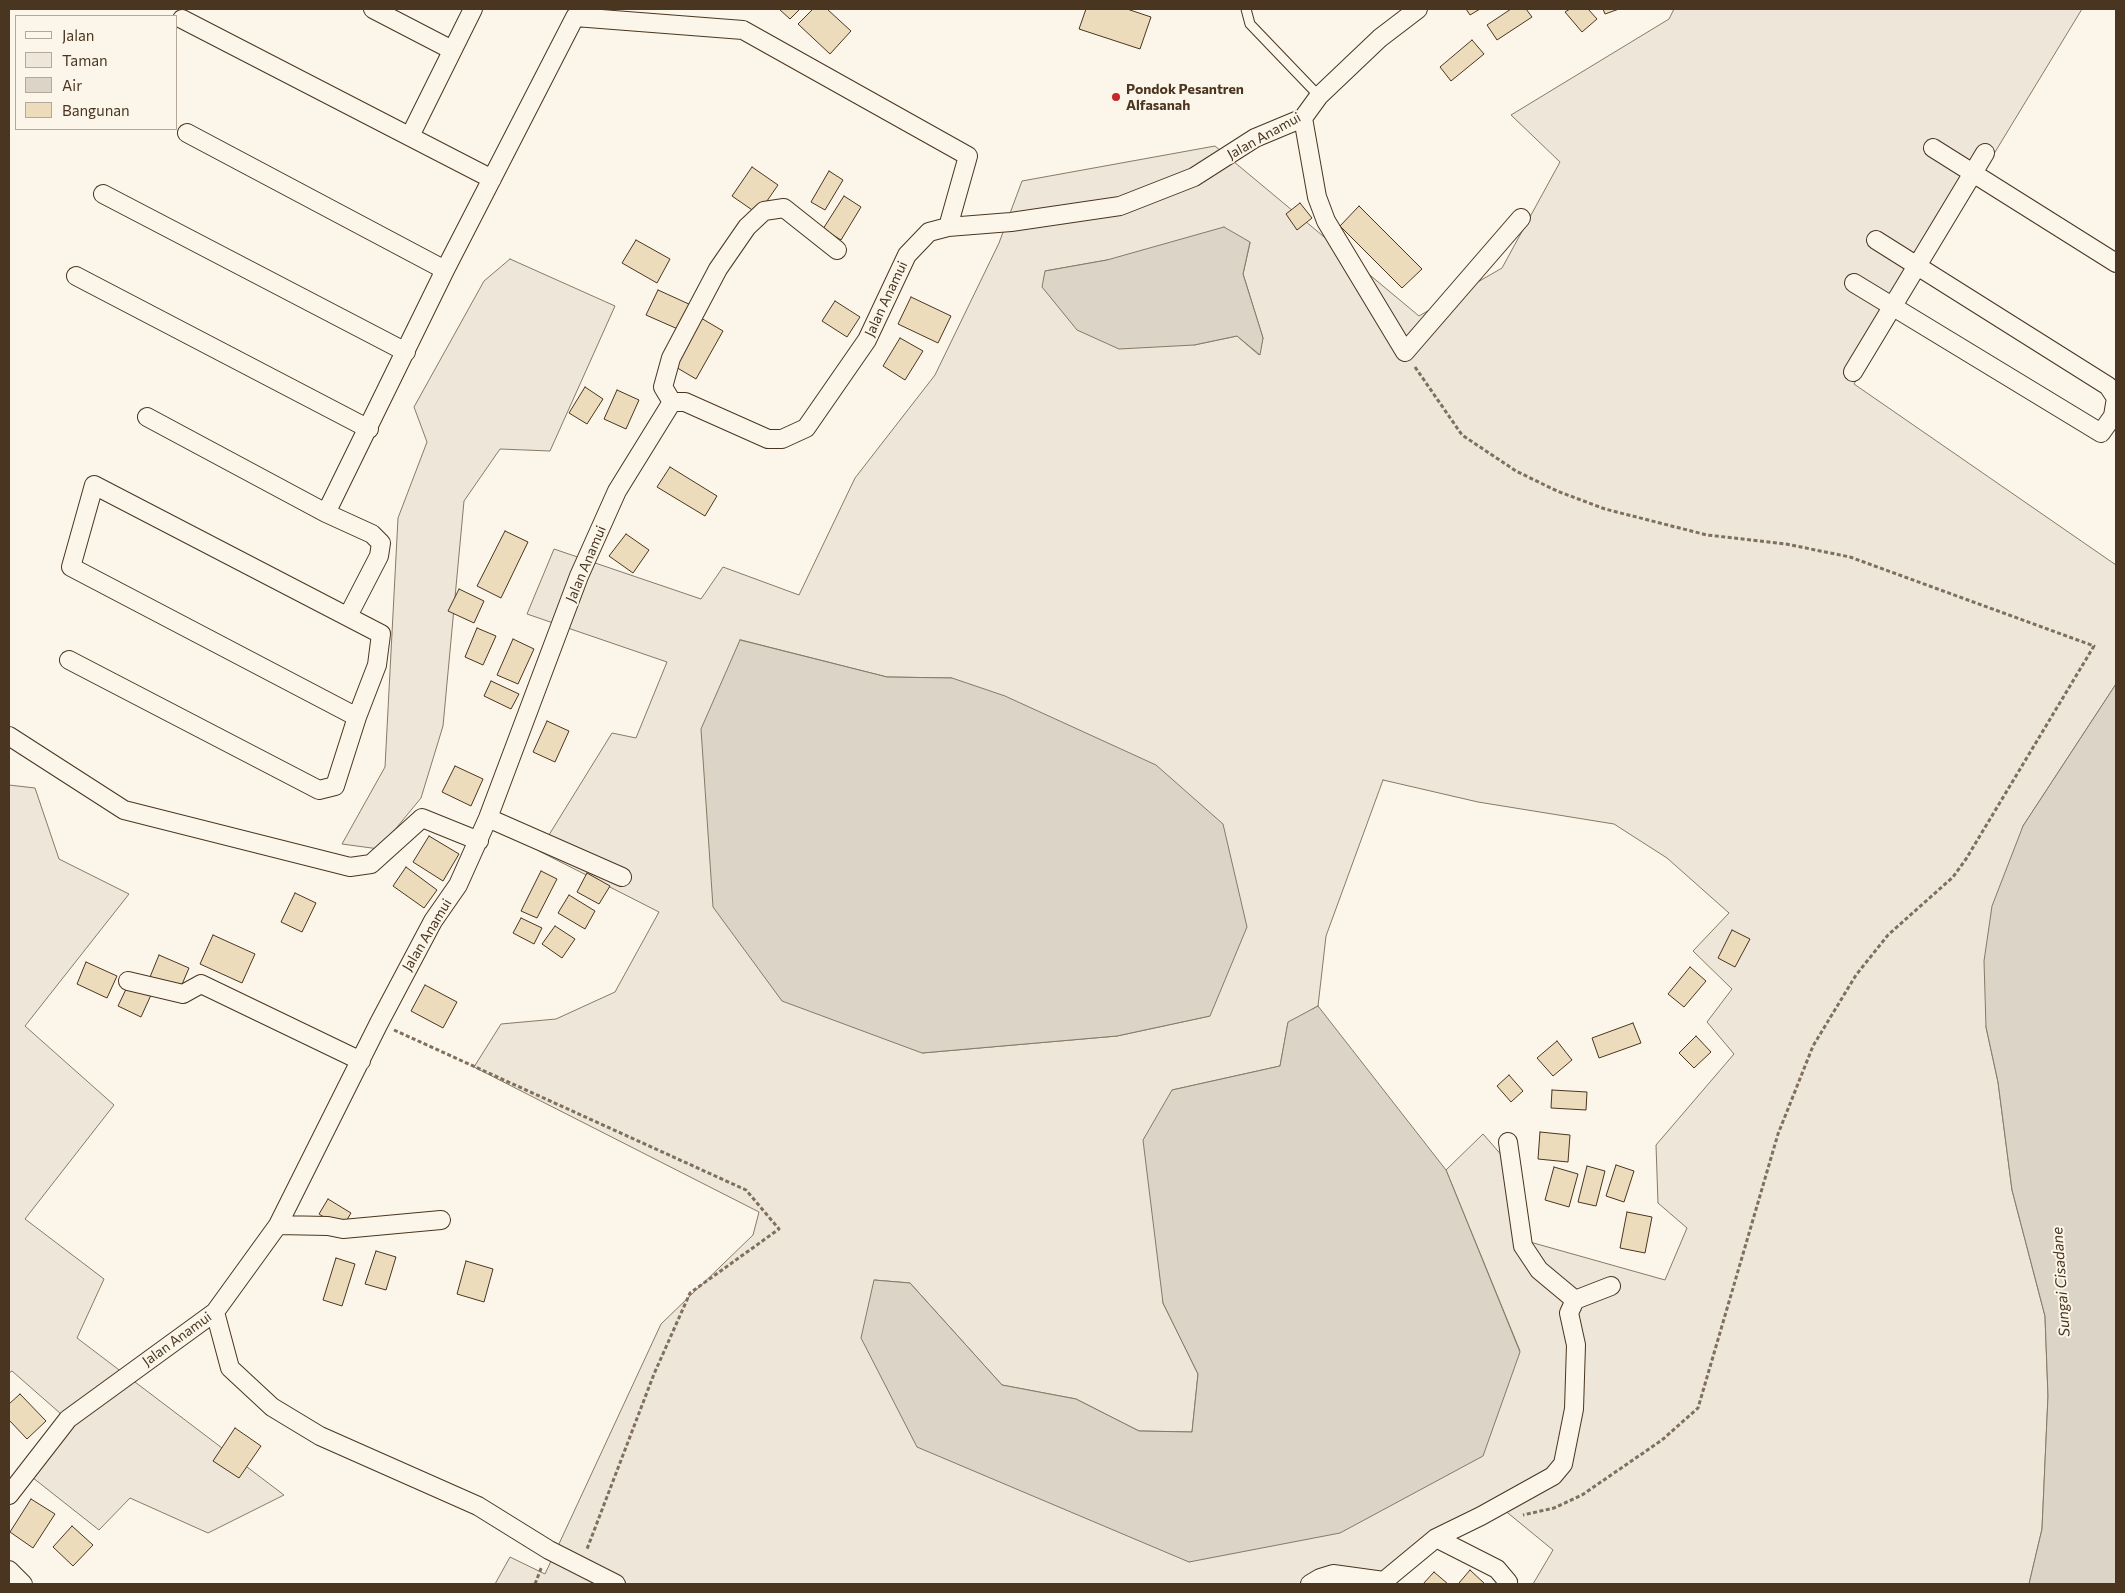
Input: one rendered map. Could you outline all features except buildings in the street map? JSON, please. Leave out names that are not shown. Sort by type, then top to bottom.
[{"type":"street","points":[[373,9],[452,50]]},
{"type":"street","points":[[410,136],[473,9]]},
{"type":"street","name":"Jalan Anamui","points":[[9,1495],[68,1419],[215,1312],[278,1225],[361,1061],[378,1023],[433,921],[458,885],[479,841],[579,576],[617,491],[672,402],[685,402],[768,439],[782,439],[806,428],[867,340],[908,255],[929,232],[948,227],[1011,222],[1120,206],[1194,177],[1255,138],[1303,118],[1319,96],[1380,38],[1418,9]]},
{"type":"street","points":[[326,512],[445,270],[575,17],[743,30],[968,156],[948,227]]},
{"type":"street","points":[[182,20],[492,179]]},
{"type":"street","points":[[1303,118],[1317,197],[1326,221],[1405,352],[1521,218]]},
{"type":"street","points":[[187,133],[445,270]]},
{"type":"street","points":[[1933,148],[2116,263]]},
{"type":"street","points":[[1853,372],[1985,153]]},
{"type":"street","points":[[104,194],[406,352]]},
{"type":"street","points":[[672,402],[663,387],[671,358],[718,269],[747,228],[764,212],[784,208],[837,250]]},
{"type":"street","points":[[1854,282],[2101,433],[2115,417],[2116,398],[2108,386],[1876,240]]},
{"type":"street","points":[[76,276],[368,429]]},
{"type":"street","points":[[146,417],[326,512],[372,534],[381,543],[379,556],[348,616]]},
{"type":"street","points":[[70,660],[319,790],[335,786],[356,717],[377,665],[381,634],[94,485],[71,566],[356,717]]},
{"type":"street","points":[[9,736],[124,810],[350,867],[371,864],[422,818],[479,841]]},
{"type":"street","points":[[488,818],[622,877]]},
{"type":"street","points":[[128,981],[183,994],[201,984],[361,1061]]},
{"type":"street","points":[[1508,1142],[1523,1246],[1539,1270],[1575,1300]]},
{"type":"street","points":[[278,1225],[328,1226],[343,1229],[441,1220]]},
{"type":"street","points":[[1310,1584],[1320,1578],[1333,1574],[1384,1581],[1436,1538],[1481,1516],[1553,1476],[1563,1464],[1574,1409],[1576,1345],[1570,1312],[1575,1300],[1611,1286]]},
{"type":"street","points":[[215,1312],[230,1368],[272,1407],[320,1436],[478,1506],[549,1550],[616,1584]]},
{"type":"street","points":[[1436,1538],[1497,1569],[1508,1582],[1507,1584]]},
{"type":"street","points":[[9,1570],[23,1584]]},
{"type":"lane","points":[[1246,9],[1250,24],[1319,96]]},
{"type":"path","points":[[1405,352],[1462,435],[1516,472],[1557,491],[1605,509],[1707,535],[1786,544],[1850,557],[2094,646],[1966,859],[1952,877],[1888,935],[1856,976],[1813,1046],[1778,1134],[1698,1408],[1662,1440],[1582,1495],[1554,1508],[1517,1515]]},
{"type":"path","points":[[378,1023],[746,1190],[780,1230],[690,1294],[654,1374],[580,1566]]},
{"type":"green space","points":[[1674,9],[2082,9],[1854,384],[2116,565],[2116,684],[2023,826],[1986,1027],[1998,1082],[2012,1190],[2045,1316],[2048,1396],[2042,1529],[2029,1584],[1533,1584],[1553,1550],[1503,1509],[1432,1537],[1389,1584],[1327,1574],[1313,1584],[495,1584],[510,1557],[545,1574],[661,1324],[753,1235],[759,1212],[474,1067],[501,1024],[556,1019],[615,992],[659,912],[539,851],[612,733],[636,738],[667,662],[527,614],[554,549],[701,599],[723,567],[799,595],[855,478],[935,375],[999,243],[1022,181],[1215,146],[1419,316],[1502,268],[1560,162],[1511,115],[1669,19]],"holes":[[[1250,243],[1243,274],[1263,338],[1259,355],[1237,336],[1194,345],[1045,271],[1107,260]],[[741,640],[887,677],[952,678],[1210,1016],[1117,1036],[922,1053]],[[1383,780],[1478,802],[1614,824],[1667,858],[1729,913],[1693,951],[1732,989],[1707,1022],[1734,1054],[1656,1145],[1658,1203],[1687,1228],[1665,1280],[1530,1242],[1519,1175],[1483,1134],[1446,1170],[1520,1351],[1189,1562],[874,1280],[910,1283],[1002,1385],[1076,1399],[1139,1431],[1192,1432],[1198,1374],[1163,1303],[1172,1090],[1280,1066],[1288,1023],[1318,1006],[1326,936]]]},
{"type":"green space","points":[[510,259],[615,306],[550,451],[500,449],[464,501],[443,726],[421,798],[379,849],[342,844],[385,767],[398,518],[427,442],[414,407],[484,281]]},
{"type":"green space","points":[[9,785],[35,788],[59,859],[129,894],[25,1026],[114,1105],[25,1219],[104,1279],[77,1338],[284,1495],[208,1533],[130,1498],[99,1530],[23,1470],[69,1421],[12,1371],[9,1373]]},
{"type":"water","points":[[1224,227],[1250,242],[1243,274],[1263,338],[1260,355],[1237,336],[1194,345],[1119,349],[1077,330],[1042,287],[1045,271],[1107,260]]},
{"type":"water","points":[[740,640],[887,677],[952,678],[1005,696],[1156,765],[1223,824],[1247,927],[1210,1016],[1117,1036],[922,1053],[782,1001],[713,907],[701,729]]},
{"type":"water","name":"Sungai Cisadane","points":[[2116,684],[2116,1584],[2029,1584],[2042,1529],[2048,1396],[2045,1316],[2012,1190],[1998,1082],[1986,1027],[1984,961],[1992,906],[2023,826]]},
{"type":"water","points":[[1318,1006],[1446,1170],[1520,1352],[1483,1456],[1340,1533],[1189,1562],[917,1447],[861,1338],[874,1280],[910,1283],[1002,1385],[1076,1399],[1139,1431],[1192,1432],[1198,1374],[1163,1303],[1143,1140],[1172,1090],[1280,1066],[1288,1022]]},
{"type":"place","name":"Pondok Pesantren Alfasanah","points":[[1116,97]]}]
